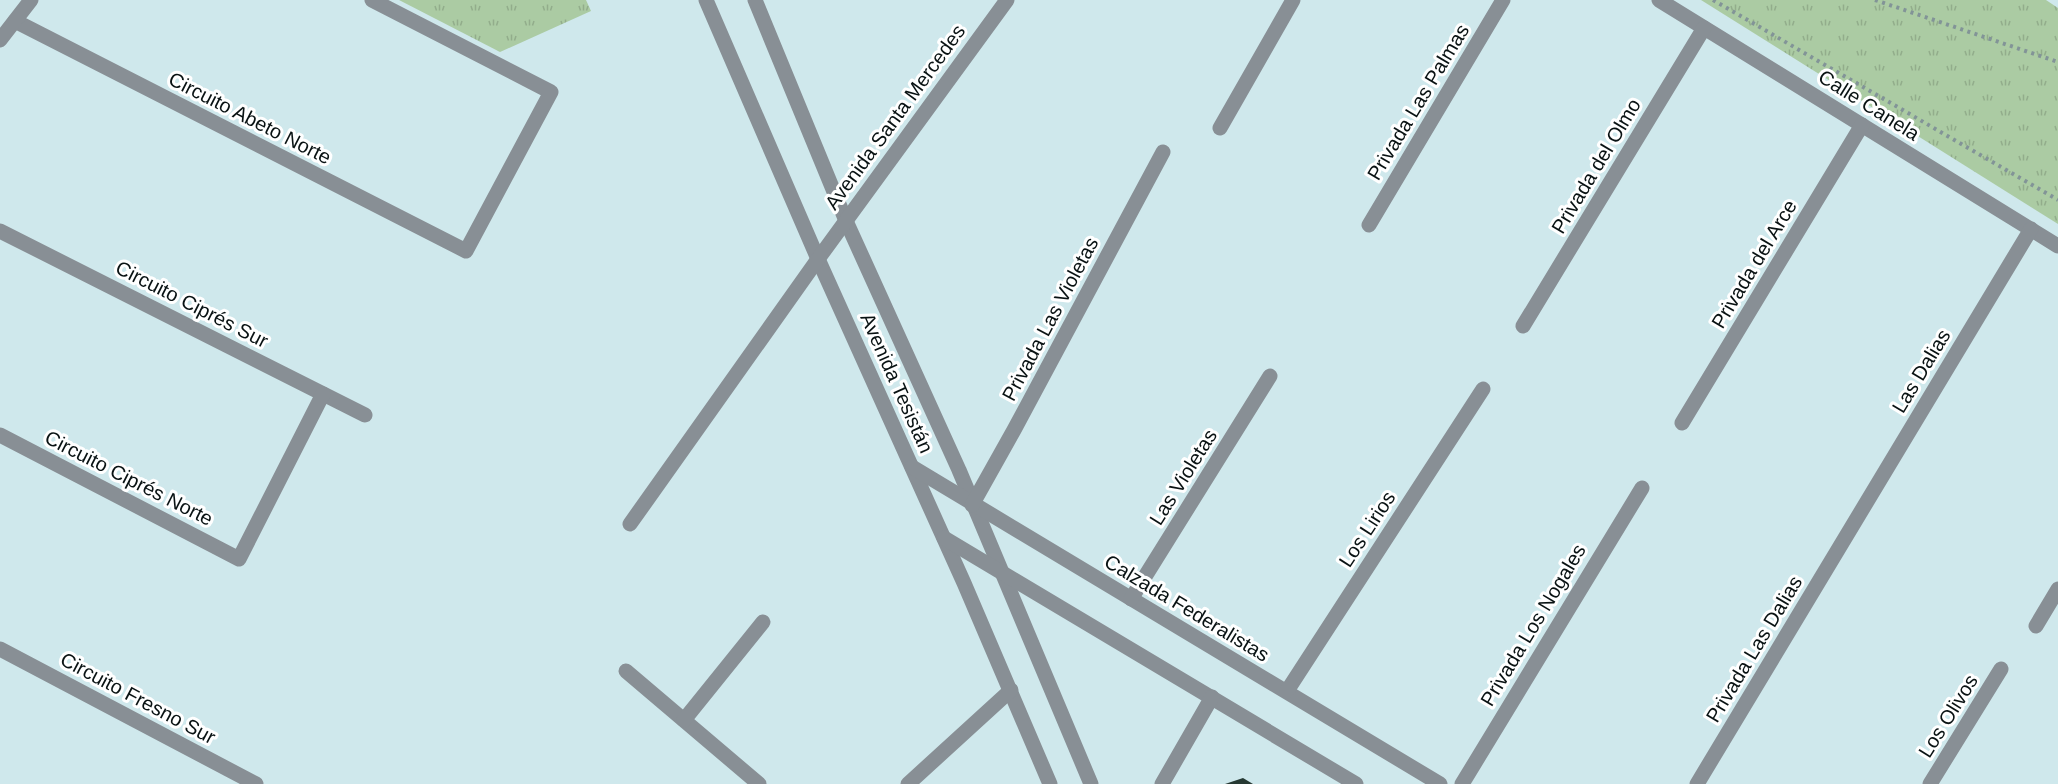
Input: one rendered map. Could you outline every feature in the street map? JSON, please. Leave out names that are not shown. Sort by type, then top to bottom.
[{"type":"street","points":[[0,40],[31,0]]},
{"type":"street","name":"Circuito Abeto Norte","points":[[15,21],[466,251],[551,92],[372,0]]},
{"type":"street","name":"Avenida Tesistán","points":[[706,0],[818,258],[1011,690],[1050,784]]},
{"type":"street","name":"Avenida Tesistán","points":[[755,0],[846,221],[959,470],[1091,784]]},
{"type":"street","name":"Avenida Santa Mercedes","points":[[630,524],[818,258],[1007,0]]},
{"type":"street","points":[[1220,128],[1293,0]]},
{"type":"street","name":"Privada Las Palmas","points":[[1369,225],[1503,0]]},
{"type":"street","name":"Calle Canela","points":[[1659,0],[2058,246]]},
{"type":"street","name":"Privada del Olmo","points":[[1523,326],[1704,28]]},
{"type":"street","name":"Privada del Arce","points":[[1682,423],[1862,125]]},
{"type":"street","name":"Privada Las Violetas","points":[[972,505],[1163,152]]},
{"type":"street","name":"Las Dalias","points":[[1846,535],[2031,229]]},
{"type":"street","name":"Circuito Ciprés Sur","points":[[0,231],[365,415]]},
{"type":"street","name":"Las Violetas","points":[[1131,599],[1270,376]]},
{"type":"street","name":"Los Lirios","points":[[1287,692],[1483,389]]},
{"type":"street","name":"Circuito Ciprés Norte","points":[[0,435],[239,559],[323,394]]},
{"type":"street","name":"Calzada Federalistas","points":[[912,467],[1440,784]]},
{"type":"street","name":"Privada Los Nogales","points":[[1462,784],[1642,488]]},
{"type":"street","name":"Privada Las Dalias","points":[[1697,784],[1846,535]]},
{"type":"street","points":[[944,538],[1356,784]]},
{"type":"street","points":[[2036,626],[2058,588]]},
{"type":"street","points":[[684,720],[763,622]]},
{"type":"street","name":"Circuito Fresno Sur","points":[[0,649],[256,784]]},
{"type":"street","name":"Los Olivos","points":[[1930,784],[2001,669]]},
{"type":"street","points":[[626,671],[759,784]]},
{"type":"street","points":[[908,784],[1011,690]]},
{"type":"street","points":[[1162,784],[1212,697]]},
{"type":"path","points":[[1713,0],[2058,200]]},
{"type":"path","points":[[1875,0],[2058,62]]},
{"type":"green space","points":[[399,0],[586,0],[591,11],[500,52]]},
{"type":"green space","points":[[1701,0],[2046,0],[2058,8],[2058,224]]},
{"type":"building","points":[[1243,778],[1253,784],[1225,784]]}]
